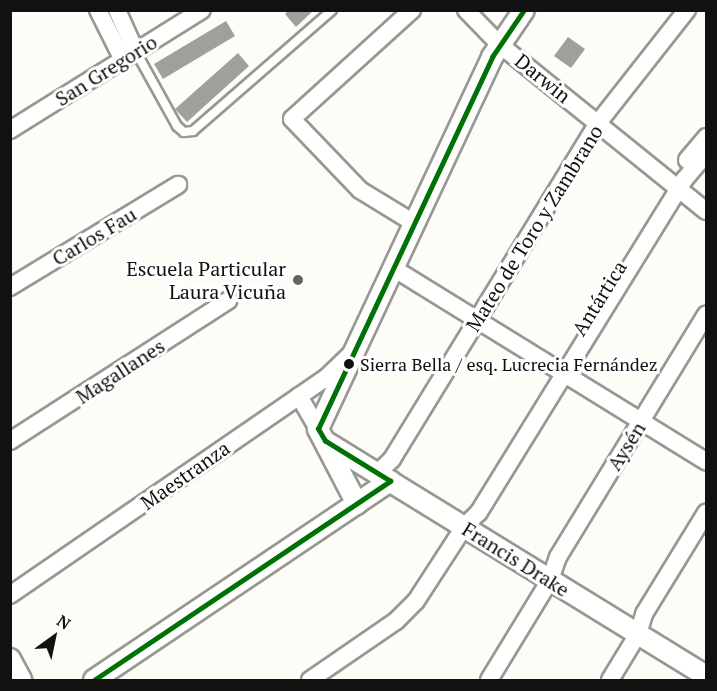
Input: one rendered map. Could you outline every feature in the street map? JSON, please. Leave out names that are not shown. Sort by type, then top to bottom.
[{"type":"street","points":[[98,10],[129,56]]},
{"type":"street","points":[[117,10],[129,56]]},
{"type":"street","name":"San Gregorio","points":[[10,130],[202,10]]},
{"type":"street","points":[[412,10],[292,119],[360,190],[414,223]]},
{"type":"street","name":"Darwin","points":[[466,10],[499,44],[706,211]]},
{"type":"street","points":[[322,435],[355,350],[499,44],[524,10]]},
{"type":"street","name":"Mateo de Toro y Zambrano","points":[[94,681],[357,504],[384,477],[473,317],[594,120],[676,10]]},
{"type":"street","name":"Mateo de Toro y Zambrano","points":[[594,120],[687,10]]},
{"type":"street","name":"Antártica","points":[[310,681],[411,608],[464,527],[479,512],[560,371],[706,137]]},
{"type":"street","name":"Antártica","points":[[674,185],[706,154]]},
{"type":"street","name":"Carlos Fau","points":[[10,287],[178,185]]},
{"type":"street","points":[[393,268],[706,461]]},
{"type":"street","name":"Magallanes","points":[[10,441],[229,300]]},
{"type":"street","name":"Aysén","points":[[646,424],[706,315]]},
{"type":"street","name":"Aysén","points":[[489,681],[550,580],[558,557],[706,336]]},
{"type":"street","name":"Maestranza","points":[[10,595],[336,370],[355,350]]},
{"type":"street","points":[[299,396],[322,435],[357,504]]},
{"type":"street","name":"Francis Drake","points":[[322,435],[384,477],[706,676]]},
{"type":"street","points":[[610,681],[638,634],[644,614],[706,513]]},
{"type":"street","points":[[638,634],[653,619],[706,531]]},
{"type":"street","points":[[10,659],[21,681]]},
{"type":"lane","points":[[129,56],[177,126],[184,132],[193,131],[332,10]]},
{"type":"building","points":[[289,10],[314,10],[296,27],[285,14]]},
{"type":"building","points":[[226,21],[235,36],[163,79],[154,64]]},
{"type":"building","points":[[568,37],[585,49],[571,68],[554,56]]},
{"type":"building","points":[[238,53],[249,66],[187,122],[175,109]]},
{"type":"transit line","points":[[94,680],[390,481],[325,441],[318,429],[492,57],[524,10]]},
{"type":"place","name":"Escuela Particular Laura Vicuña","points":[[298,280]]},
{"type":"place","name":"Sierra Bella / esq. Lucrecia Fernández","points":[[349,364]]}]
